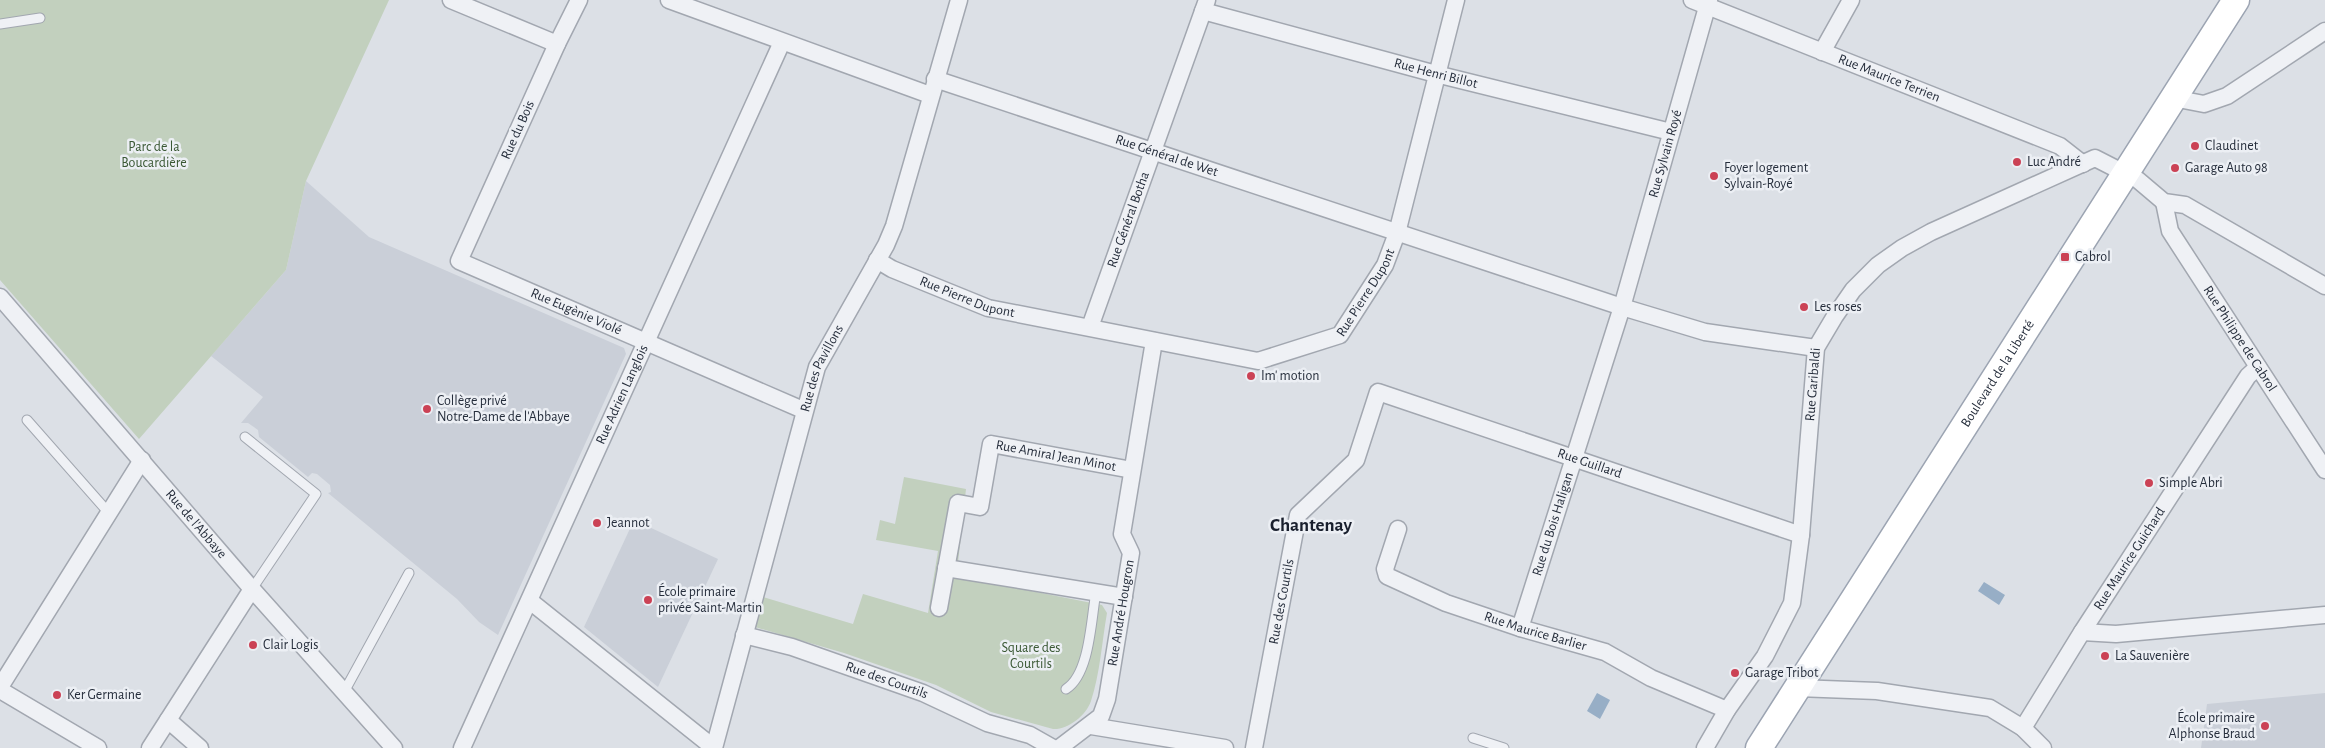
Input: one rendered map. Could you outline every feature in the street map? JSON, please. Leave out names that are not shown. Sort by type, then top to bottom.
[{"type":"main road","name":"Boulevard de la Liberté","points":[[1759,748],[2236,0]]},
{"type":"street","points":[[451,0],[557,44]]},
{"type":"street","name":"Rue du Bois","points":[[459,262],[578,0]]},
{"type":"street","points":[[669,0],[930,95]]},
{"type":"street","name":"Rue des Pavillons","points":[[714,748],[803,410],[823,353],[878,260],[894,226],[930,95],[959,0]]},
{"type":"street","points":[[1397,233],[1456,0]]},
{"type":"street","points":[[1822,52],[1851,0]]},
{"type":"street","name":"Rue Maurice Terrien","points":[[1703,2],[1822,52],[2060,146],[2082,164]]},
{"type":"street","name":"Rue Sylvain Royé","points":[[1622,307],[1671,132],[1703,2]]},
{"type":"street","name":"Rue Henri Billot","points":[[1205,6],[1436,74],[1671,132]]},
{"type":"street","name":"Rue Général Botha","points":[[1090,327],[1205,6]]},
{"type":"street","points":[[2173,98],[2204,104],[2227,96],[2321,39]]},
{"type":"street","name":"Rue Adrien Langlois","points":[[462,748],[647,344],[782,42]]},
{"type":"street","name":"Rue Général de Wet","points":[[935,79],[1397,233]]},
{"type":"street","name":"Rue Garibaldi","points":[[1706,748],[1727,710],[1765,656],[1792,603],[1801,535],[1816,348],[1853,290],[1878,265],[1902,248],[1932,232],[2095,158],[2126,173]]},
{"type":"street","points":[[2126,173],[2145,184],[2164,202],[2186,205],[2325,286]]},
{"type":"street","name":"Rue Philippe de Cabrol","points":[[2164,202],[2170,232],[2325,470]]},
{"type":"street","name":"Rue Pierre Dupont","points":[[878,260],[892,269],[988,308],[1258,361],[1340,335],[1385,265],[1397,233],[1704,332],[1816,348]]},
{"type":"street","name":"Rue Eugènie Violé","points":[[459,262],[803,410]]},
{"type":"street","name":"Rue de l'Abbaye","points":[[0,297],[252,589],[394,748]]},
{"type":"street","name":"Rue du Bois Haligan","points":[[1520,628],[1622,307]]},
{"type":"street","name":"Rue André Hougron","points":[[1059,748],[1091,726],[1101,716],[1106,705],[1131,553],[1122,534],[1154,341]]},
{"type":"street","name":"Rue Maurice Guichard","points":[[2023,728],[2082,632],[2248,376],[2258,367]]},
{"type":"street","name":"Rue Guillard","points":[[1378,392],[1801,535]]},
{"type":"street","name":"Rue des Courtils","points":[[1254,748],[1298,515],[1356,460],[1378,392]]},
{"type":"street","name":"Rue Amiral Jean Minot","points":[[939,608],[958,503],[980,507],[991,444],[1132,470]]},
{"type":"street","points":[[98,748],[0,689],[142,460]]},
{"type":"street","name":"Rue Maurice Barlier","points":[[1398,528],[1385,569],[1387,576],[1446,603],[1520,628],[1605,652],[1651,678],[1727,710]]},
{"type":"street","points":[[946,568],[1124,597]]},
{"type":"street","points":[[150,748],[252,589]]},
{"type":"street","points":[[530,600],[714,748]]},
{"type":"street","points":[[2082,632],[2116,634],[2325,615]]},
{"type":"street","name":"Rue des Courtils","points":[[744,635],[792,647],[923,693],[987,723],[1030,735],[1053,748]]},
{"type":"street","points":[[1797,688],[1877,691],[1990,708],[2023,728],[2043,748]]},
{"type":"street","points":[[168,720],[200,748]]},
{"type":"street","points":[[1091,726],[1225,748]]},
{"type":"lane","points":[[0,24],[40,18]]},
{"type":"lane","points":[[27,420],[108,512]]},
{"type":"lane","points":[[245,437],[316,494],[252,589]]},
{"type":"lane","points":[[344,692],[409,573]]},
{"type":"lane","points":[[1066,689],[1076,681],[1083,666],[1096,592]]},
{"type":"lane","points":[[1473,738],[1504,748]]},
{"type":"shaded area","name":"Collège privé Notre-Dame de l'Abbaye","points":[[306,181],[369,237],[624,348],[626,354],[498,635],[479,622],[457,599],[328,493],[331,492],[330,485],[317,474],[312,473],[308,477],[259,437],[258,430],[248,423],[241,423],[263,397],[211,356],[286,270]]},
{"type":"shaded area","name":"École primaire privée Saint-Martin","points":[[634,520],[718,559],[658,687],[584,627]]},
{"type":"shaded area","name":"École primaire Alphonse Braud","points":[[2325,693],[2325,748],[2201,748],[2207,704]]},
{"type":"green space","name":"Parc de la Boucardière","points":[[0,0],[389,0],[306,181],[286,270],[139,439],[0,280]]},
{"type":"green space","name":"Square des Courtils","points":[[904,477],[966,489],[958,563],[966,578],[1102,605],[1107,613],[1097,680],[1089,707],[1070,725],[1053,729],[991,712],[936,685],[844,653],[755,627],[763,597],[853,624],[863,594],[928,613],[938,551],[876,540],[880,520],[895,524]]},
{"type":"water","points":[[1984,582],[2005,595],[1999,605],[1978,591]]},
{"type":"water","points":[[1597,693],[1610,700],[1600,719],[1587,711]]},
{"type":"place","name":"Claudinet","points":[[2195,146]]},
{"type":"place","name":"Luc André","points":[[2017,162]]},
{"type":"place","name":"Garage Auto 98","points":[[2175,168]]},
{"type":"place","name":"Foyer logement Sylvain-Royé","points":[[1714,176]]},
{"type":"place","name":"Cabrol","points":[[2065,257]]},
{"type":"place","name":"Les roses","points":[[1804,307]]},
{"type":"place","name":"Im' motion","points":[[1251,376]]},
{"type":"place","name":"Collège privé Notre-Dame de l'Abbaye","points":[[427,409]]},
{"type":"place","name":"Simple Abri","points":[[2149,483]]},
{"type":"place","name":"Jeannot","points":[[597,523]]},
{"type":"place","name":"École primaire privée Saint-Martin","points":[[648,600]]},
{"type":"place","name":"Clair Logis","points":[[253,645]]},
{"type":"place","name":"La Sauvenière","points":[[2105,656]]},
{"type":"place","name":"Garage Tribot","points":[[1735,673]]},
{"type":"place","name":"Ker Germaine","points":[[57,695]]},
{"type":"place","name":"École primaire Alphonse Braud","points":[[2265,726]]},
{"type":"district","name":"Chantenay","points":[[1311,525]]}]
